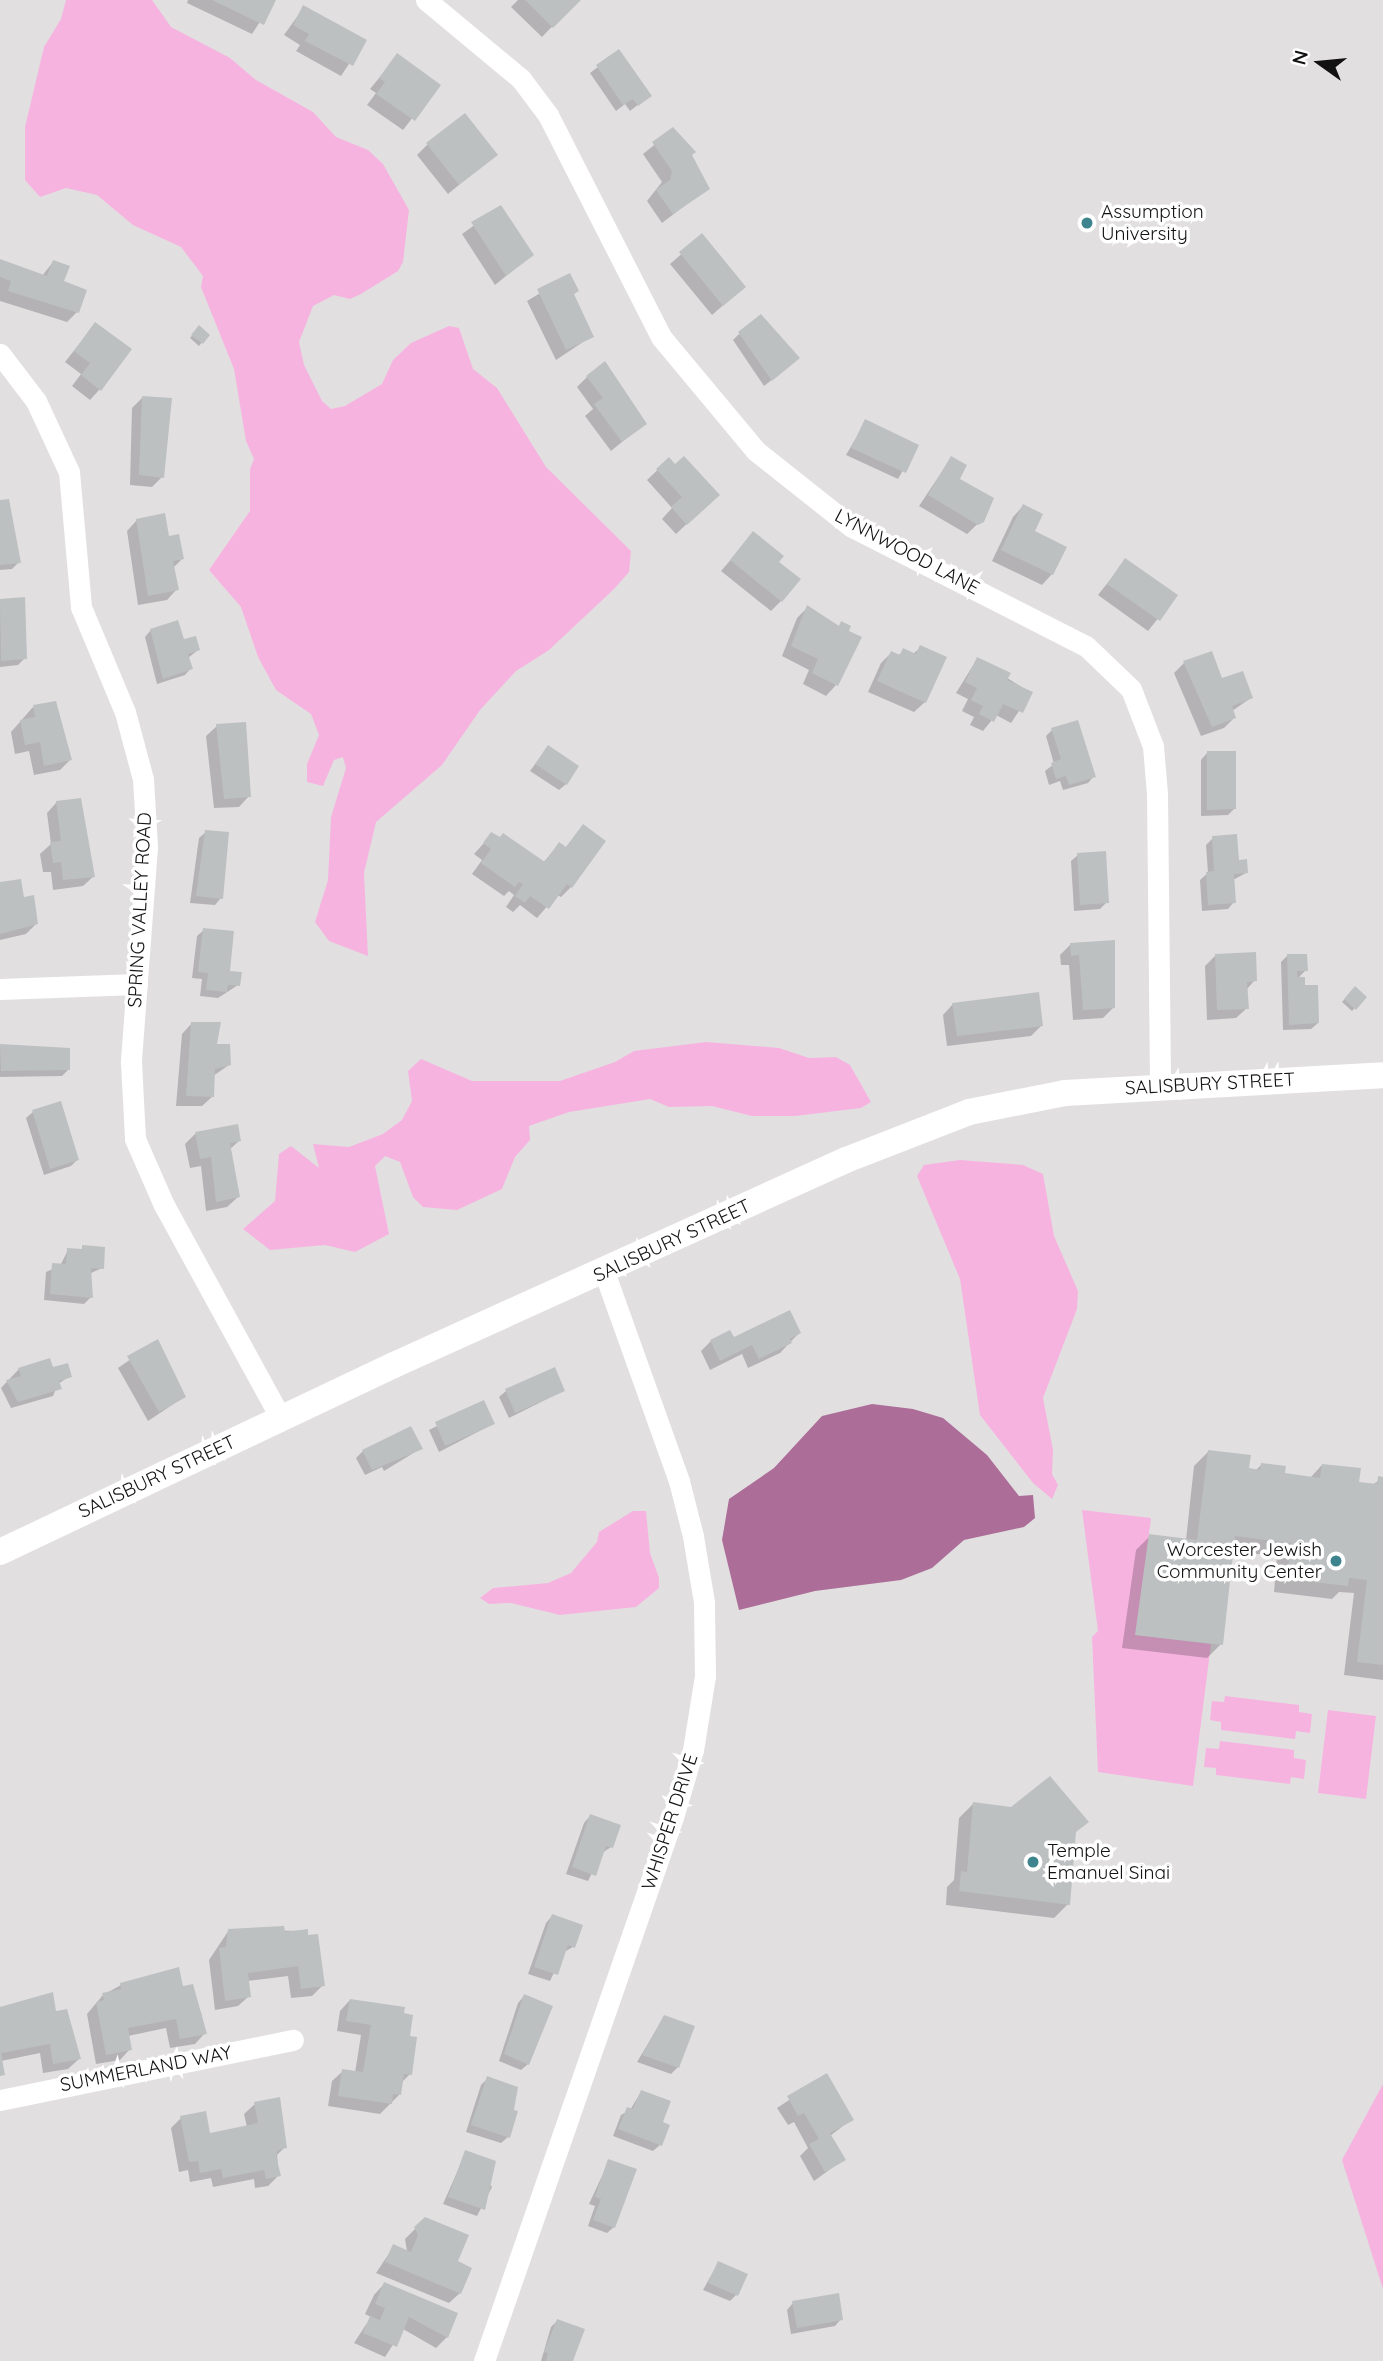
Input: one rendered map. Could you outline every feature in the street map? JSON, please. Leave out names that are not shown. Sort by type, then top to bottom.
[{"type":"main road","name":"SALISBURY STREET","points":[[0,1552],[281,1419],[846,1160],[969,1112],[1065,1093],[1160,1085],[1383,1075]]},
{"type":"street","name":"LYNNWOOD LANE","points":[[426,0],[521,79],[548,115],[661,337],[756,451],[852,527],[1086,646],[1131,689],[1153,746],[1157,794],[1160,1085]]},
{"type":"street","name":"SPRING VALLEY ROAD","points":[[0,354],[36,401],[69,472],[81,607],[138,757],[147,847],[131,1100],[141,1157],[281,1419]]},
{"type":"street","points":[[0,989],[137,984]]},
{"type":"street","name":"WHISPER DRIVE","points":[[484,2361],[681,1795],[705,1675],[704,1602],[691,1527],[604,1272]]},
{"type":"street","name":"SUMMERLAND WAY","points":[[0,2100],[293,2040]]},
{"type":"shaded area","points":[[66,0],[152,0],[171,27],[230,58],[256,80],[313,112],[336,137],[368,150],[383,164],[409,210],[403,262],[398,271],[361,294],[350,299],[334,295],[313,306],[299,342],[304,365],[322,401],[331,409],[345,406],[382,384],[393,360],[411,343],[449,326],[459,328],[473,369],[497,388],[546,467],[631,551],[629,572],[614,589],[549,650],[516,671],[480,710],[442,765],[376,822],[364,873],[368,956],[329,941],[315,922],[328,880],[331,817],[346,768],[343,757],[334,760],[323,786],[307,782],[307,764],[319,735],[311,714],[276,690],[258,657],[241,607],[209,570],[250,511],[250,469],[254,459],[246,441],[234,369],[201,287],[203,276],[181,247],[133,225],[97,195],[66,188],[40,197],[25,180],[25,127],[44,47],[61,19]]},
{"type":"shaded area","points":[[706,1042],[779,1048],[809,1058],[836,1057],[850,1065],[871,1102],[861,1108],[795,1116],[752,1116],[712,1106],[669,1107],[650,1099],[569,1112],[529,1126],[530,1140],[515,1157],[502,1189],[457,1210],[423,1207],[413,1197],[400,1162],[385,1156],[375,1166],[389,1234],[355,1252],[325,1245],[270,1250],[243,1229],[275,1201],[279,1154],[291,1146],[319,1168],[313,1144],[349,1147],[383,1134],[402,1120],[412,1101],[408,1071],[421,1059],[472,1081],[560,1081],[615,1062],[634,1051]]},
{"type":"shaded area","points":[[960,1160],[1023,1165],[1043,1174],[1054,1236],[1078,1291],[1077,1309],[1043,1398],[1053,1450],[1052,1474],[1058,1485],[1052,1499],[1033,1483],[980,1415],[960,1279],[917,1176],[924,1165]]},
{"type":"shaded area","points":[[872,1404],[913,1409],[943,1418],[987,1455],[1019,1496],[1033,1495],[1035,1518],[1024,1527],[964,1540],[932,1568],[901,1580],[815,1591],[739,1610],[722,1540],[729,1499],[774,1468],[822,1416]]},
{"type":"shaded area","points":[[1082,1510],[1151,1518],[1136,1635],[1211,1644],[1193,1786],[1098,1772],[1092,1637],[1098,1631]]},
{"type":"shaded area","points":[[633,1511],[646,1511],[650,1553],[659,1578],[659,1588],[636,1607],[560,1615],[511,1603],[489,1604],[480,1598],[493,1588],[548,1583],[571,1573],[597,1542],[599,1532]]},
{"type":"shaded area","points":[[1225,1696],[1299,1705],[1299,1712],[1312,1714],[1310,1733],[1296,1731],[1295,1739],[1221,1730],[1221,1722],[1210,1720],[1212,1701],[1224,1702]]},
{"type":"shaded area","points":[[1328,1710],[1376,1716],[1366,1799],[1318,1793]]},
{"type":"shaded area","points":[[1220,1741],[1294,1750],[1294,1758],[1306,1760],[1304,1779],[1291,1777],[1290,1784],[1216,1775],[1216,1768],[1204,1767],[1206,1748],[1219,1749]]},
{"type":"shaded area","points":[[1383,2084],[1383,2289],[1342,2160]]},
{"type":"building","points":[[212,0],[276,0],[264,25]]},
{"type":"building","points":[[525,0],[581,0],[553,28]]},
{"type":"building","points":[[303,5],[367,40],[353,66],[305,41],[309,34],[293,25]]},
{"type":"building","points":[[619,49],[652,96],[638,106],[633,99],[623,105],[596,65]]},
{"type":"building","points":[[397,53],[441,85],[415,121],[376,94],[385,82],[379,78]]},
{"type":"building","points":[[465,113],[498,155],[459,185],[426,143]]},
{"type":"building","points":[[673,127],[696,152],[692,155],[710,189],[673,214],[656,190],[670,180],[672,171],[652,142]]},
{"type":"building","points":[[501,205],[534,255],[506,276],[471,222]]},
{"type":"building","points":[[702,233],[746,287],[723,306],[679,252]]},
{"type":"building","points":[[0,259],[47,276],[53,260],[70,266],[64,281],[87,290],[79,313],[8,291],[11,281],[0,277]]},
{"type":"building","points":[[570,273],[579,291],[574,294],[594,337],[566,350],[537,289]]},
{"type":"building","points":[[761,314],[800,358],[772,381],[738,332]]},
{"type":"building","points":[[95,322],[132,349],[101,391],[81,375],[90,363],[74,351]]},
{"type":"building","points":[[199,325],[210,335],[203,344],[191,335]]},
{"type":"building","points":[[605,361],[647,424],[622,442],[594,404],[603,398],[586,376]]},
{"type":"building","points":[[142,396],[172,398],[164,478],[139,475]]},
{"type":"building","points":[[865,419],[919,445],[906,473],[851,448]]},
{"type":"building","points":[[684,456],[720,495],[687,525],[671,507],[682,497],[656,469],[669,457],[675,464]]},
{"type":"building","points":[[951,456],[967,465],[960,479],[994,498],[984,522],[978,525],[928,495]]},
{"type":"building","points":[[9,499],[21,563],[0,565],[0,500]]},
{"type":"building","points":[[1023,504],[1043,514],[1035,531],[1067,547],[1053,575],[1001,550]]},
{"type":"building","points":[[165,513],[169,536],[179,534],[184,559],[173,561],[179,590],[148,596],[136,519]]},
{"type":"building","points":[[753,531],[784,556],[779,562],[801,579],[782,602],[730,560]]},
{"type":"building","points":[[1125,558],[1178,595],[1160,621],[1107,584]]},
{"type":"building","points":[[25,597],[27,659],[1,661],[0,599]]},
{"type":"building","points":[[807,605],[839,626],[841,621],[851,626],[849,631],[862,637],[838,686],[812,673],[818,659],[791,646]]},
{"type":"building","points":[[178,620],[184,639],[196,636],[200,650],[188,654],[193,669],[163,679],[150,629]]},
{"type":"building","points":[[920,645],[947,657],[926,703],[877,681],[891,651],[900,655],[903,648],[916,654]]},
{"type":"building","points":[[1212,651],[1222,678],[1243,671],[1253,698],[1232,706],[1236,718],[1212,727],[1183,661]]},
{"type":"building","points":[[977,657],[1011,673],[1007,680],[1033,692],[1023,713],[1003,704],[994,722],[979,714],[983,706],[971,700],[977,688],[965,682]]},
{"type":"building","points":[[56,701],[72,760],[44,766],[40,742],[25,745],[20,720],[35,717],[33,705]]},
{"type":"building","points":[[1078,720],[1096,777],[1069,785],[1066,776],[1056,779],[1051,763],[1061,759],[1051,728]]},
{"type":"building","points":[[246,722],[251,797],[224,799],[216,724]]},
{"type":"building","points":[[548,745],[579,766],[567,785],[535,764]]},
{"type":"building","points":[[1207,751],[1236,751],[1236,809],[1207,810]]},
{"type":"building","points":[[81,798],[95,877],[63,880],[61,862],[53,863],[50,842],[61,841],[56,801]]},
{"type":"building","points":[[583,824],[606,841],[572,888],[567,884],[549,909],[530,896],[525,903],[515,896],[523,884],[519,882],[515,887],[481,863],[491,849],[483,843],[491,832],[500,837],[503,833],[545,862],[559,842],[566,847]]},
{"type":"building","points":[[205,830],[229,832],[223,899],[196,896]]},
{"type":"building","points":[[1237,834],[1239,860],[1247,859],[1248,873],[1234,874],[1236,903],[1208,905],[1206,872],[1214,871],[1212,836]]},
{"type":"building","points":[[1106,851],[1109,903],[1080,905],[1077,853]]},
{"type":"building","points":[[21,879],[24,897],[34,895],[38,924],[0,934],[0,882]]},
{"type":"building","points":[[203,928],[234,931],[230,971],[242,972],[240,986],[228,985],[227,992],[206,990],[208,973],[198,972]]},
{"type":"building","points":[[1115,940],[1115,1008],[1083,1010],[1079,955],[1071,956],[1070,943]]},
{"type":"building","points":[[1256,952],[1257,981],[1247,982],[1249,1009],[1217,1010],[1215,954]]},
{"type":"building","points":[[1287,954],[1307,954],[1308,971],[1297,971],[1297,977],[1305,977],[1305,985],[1318,985],[1319,1023],[1289,1025]]},
{"type":"building","points":[[1355,986],[1367,997],[1356,1010],[1344,999]]},
{"type":"building","points":[[1039,992],[1043,1026],[957,1036],[952,1003]]},
{"type":"building","points":[[191,1022],[221,1022],[217,1044],[230,1044],[231,1065],[215,1069],[214,1097],[186,1096]]},
{"type":"building","points":[[0,1044],[70,1048],[70,1070],[1,1071]]},
{"type":"building","points":[[61,1101],[79,1160],[50,1169],[32,1110]]},
{"type":"building","points":[[238,1124],[241,1141],[230,1143],[240,1197],[216,1202],[211,1157],[200,1159],[195,1132]]},
{"type":"building","points":[[82,1245],[105,1247],[104,1269],[91,1268],[93,1298],[50,1294],[52,1263],[66,1264],[67,1248],[82,1249]]},
{"type":"building","points":[[790,1310],[801,1333],[790,1339],[792,1343],[759,1359],[752,1345],[720,1361],[710,1340],[730,1330],[734,1337]]},
{"type":"building","points":[[158,1339],[186,1397],[159,1412],[127,1356]]},
{"type":"building","points":[[50,1358],[53,1367],[68,1363],[72,1377],[59,1381],[62,1389],[18,1402],[6,1380],[21,1376],[18,1368]]},
{"type":"building","points":[[555,1367],[565,1391],[515,1413],[505,1389]]},
{"type":"building","points":[[484,1400],[495,1424],[445,1446],[435,1422]]},
{"type":"building","points":[[411,1426],[423,1449],[372,1470],[362,1450]]},
{"type":"building","name":"Worcester Jewish Community Center","points":[[1208,1450],[1251,1455],[1249,1468],[1260,1470],[1261,1463],[1286,1466],[1285,1473],[1320,1478],[1322,1464],[1361,1468],[1359,1482],[1377,1484],[1378,1476],[1383,1477],[1383,1665],[1357,1662],[1367,1580],[1349,1578],[1348,1586],[1287,1579],[1291,1543],[1235,1536],[1223,1645],[1135,1635],[1149,1534],[1197,1540]]},
{"type":"building","points":[[1050,1776],[1089,1822],[1076,1832],[1070,1905],[959,1891],[961,1871],[967,1872],[973,1802],[1011,1807]]},
{"type":"building","points":[[590,1814],[621,1825],[613,1848],[606,1846],[596,1876],[572,1867]]},
{"type":"building","points":[[552,1914],[583,1925],[575,1948],[568,1945],[558,1975],[534,1967]]},
{"type":"building","points":[[284,1926],[285,1932],[308,1929],[308,1935],[318,1934],[325,1986],[301,1989],[298,1966],[248,1973],[251,1997],[225,2001],[219,1948],[226,1947],[228,1929]]},
{"type":"building","points":[[179,1967],[183,1986],[193,1984],[207,2034],[180,2039],[176,2019],[128,2028],[132,2050],[106,2055],[96,2002],[104,2000],[102,1993],[121,1989],[120,1983]]},
{"type":"building","points":[[53,1992],[56,2011],[67,2009],[81,2059],[53,2064],[50,2044],[1,2053],[5,2075],[0,2076],[0,2007]]},
{"type":"building","points":[[524,1994],[553,2006],[529,2065],[504,2054]]},
{"type":"building","points":[[350,1999],[405,2007],[404,2013],[413,2015],[410,2036],[417,2037],[412,2075],[404,2074],[401,2095],[393,2094],[392,2104],[338,2096],[342,2069],[363,2072],[371,2025],[346,2021]]},
{"type":"building","points":[[664,2015],[695,2026],[679,2068],[642,2055]]},
{"type":"building","points":[[827,2073],[854,2120],[830,2133],[846,2160],[825,2172],[809,2144],[819,2139],[804,2113],[798,2116],[787,2096]]},
{"type":"building","points":[[487,2076],[518,2087],[514,2110],[518,2111],[510,2138],[471,2125]]},
{"type":"building","points":[[641,2090],[671,2101],[663,2122],[670,2125],[662,2146],[618,2129],[627,2107],[633,2109]]},
{"type":"building","points":[[280,2097],[287,2148],[278,2150],[276,2156],[281,2176],[266,2179],[264,2170],[223,2178],[221,2169],[200,2173],[198,2161],[189,2162],[180,2116],[206,2111],[210,2133],[258,2123],[254,2102]]},
{"type":"building","points":[[465,2150],[496,2161],[485,2210],[448,2197]]},
{"type":"building","points":[[608,2159],[637,2169],[615,2228],[593,2220],[601,2199],[595,2197]]},
{"type":"building","points":[[425,2217],[469,2235],[458,2261],[472,2268],[461,2294],[385,2262],[393,2244],[411,2252],[418,2235],[414,2227]]},
{"type":"building","points":[[718,2261],[748,2274],[738,2296],[708,2283]]},
{"type":"building","points":[[384,2282],[458,2313],[448,2338],[409,2317],[397,2347],[363,2333],[370,2316],[380,2320],[385,2308],[375,2304]]},
{"type":"building","points":[[839,2293],[843,2320],[797,2328],[792,2301]]},
{"type":"building","points":[[557,2319],[585,2329],[573,2361],[546,2361],[548,2353],[544,2352]]},
{"type":"place","name":"Assumption University","points":[[1087,223]]},
{"type":"place","name":"Worcester Jewish Community Center","points":[[1336,1561]]},
{"type":"place","name":"Temple Emanuel Sinai","points":[[1033,1862]]}]
